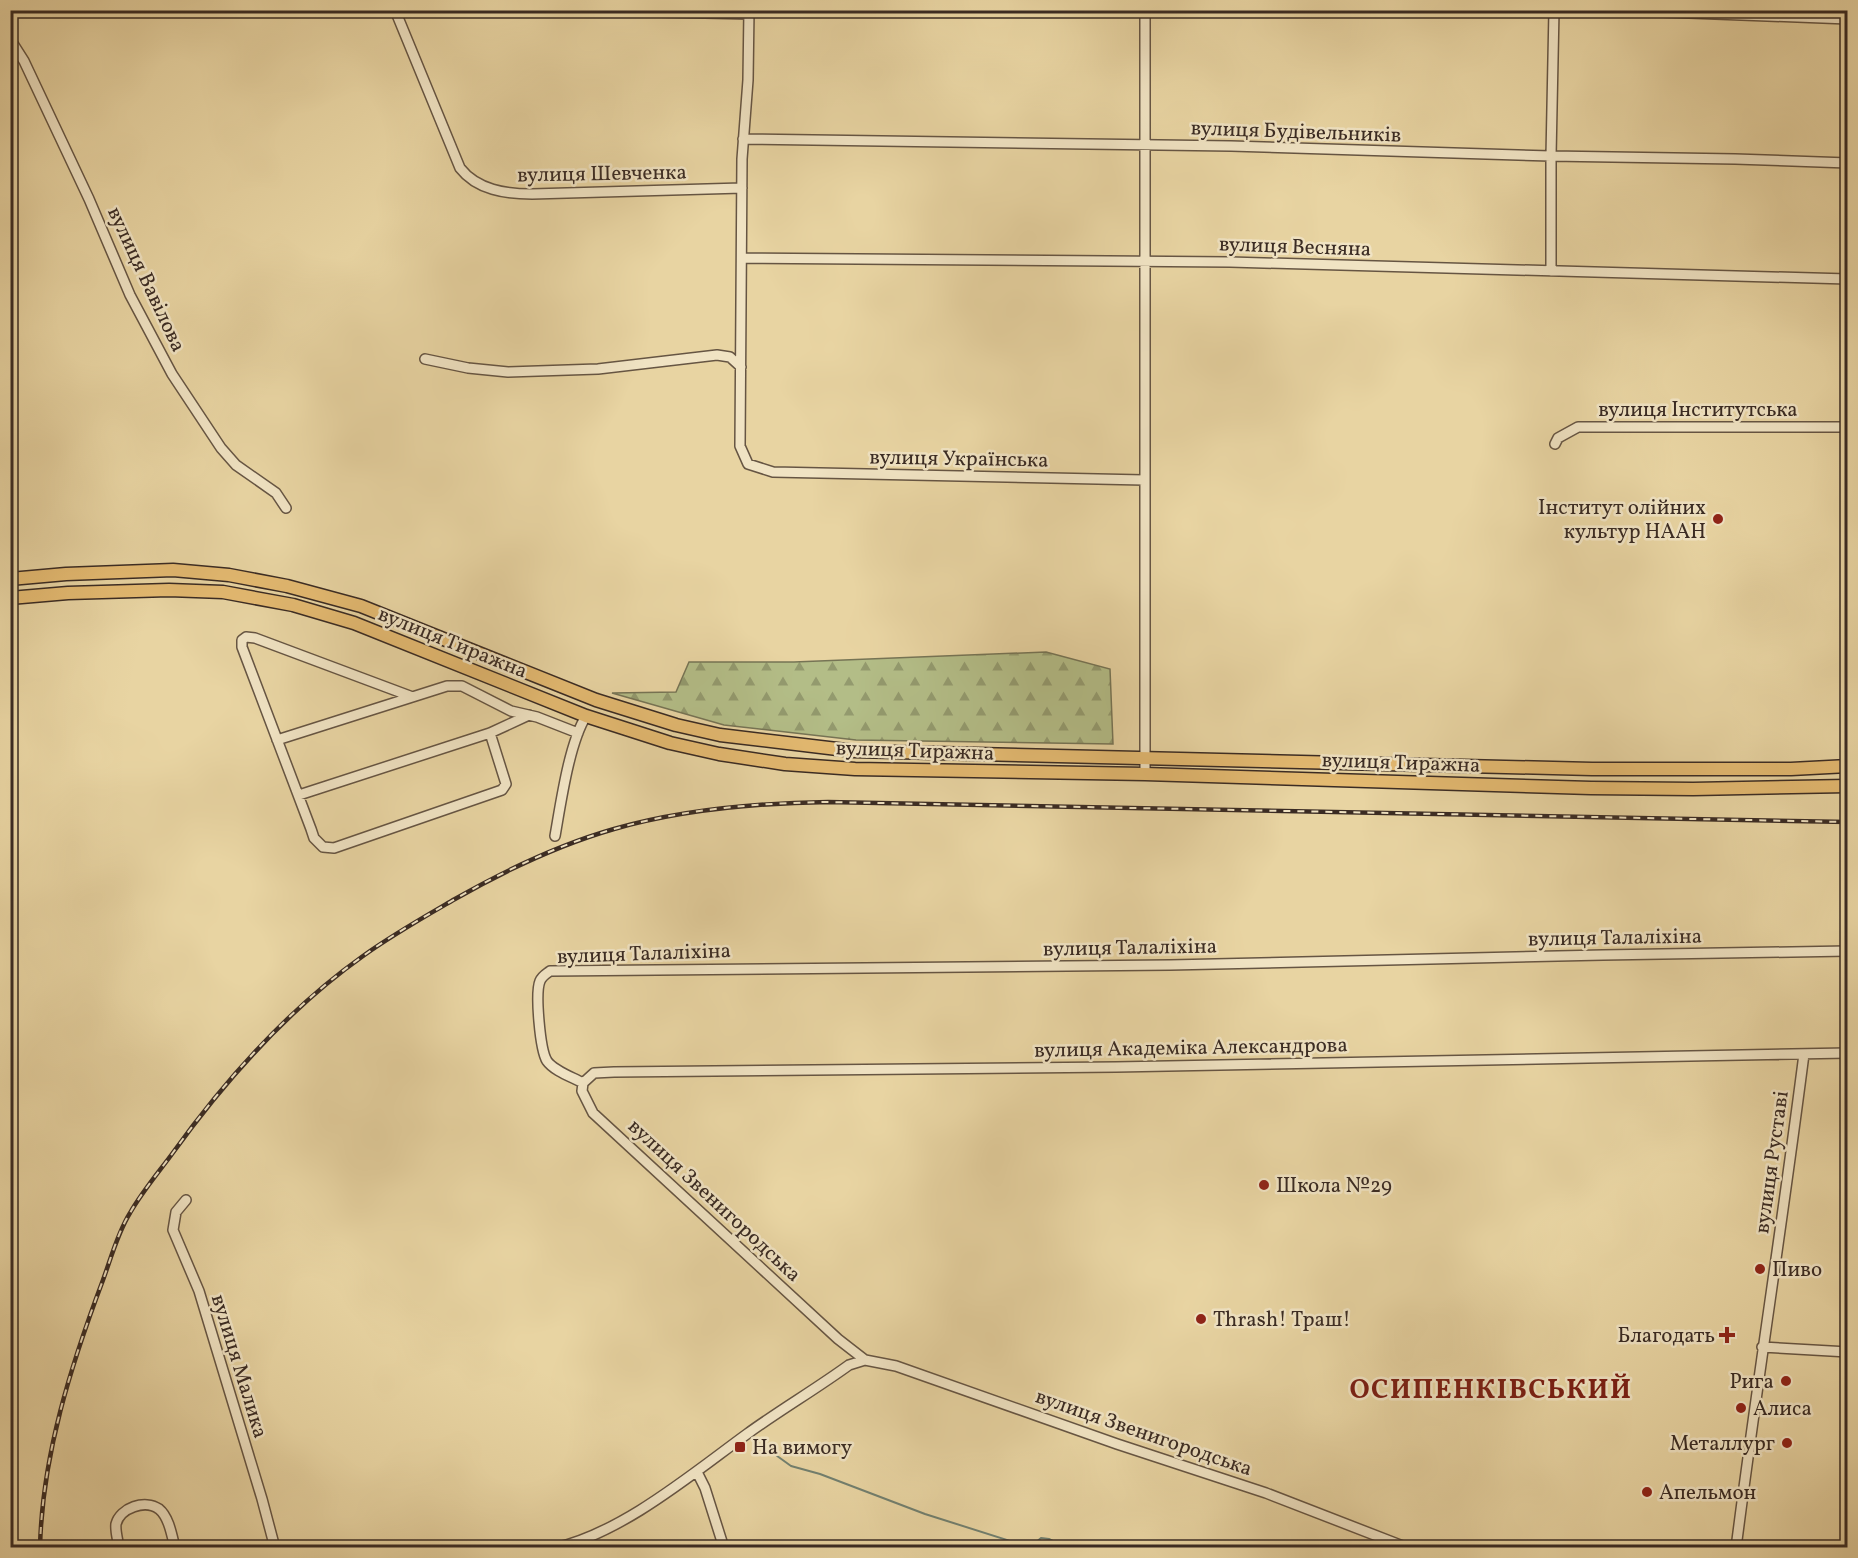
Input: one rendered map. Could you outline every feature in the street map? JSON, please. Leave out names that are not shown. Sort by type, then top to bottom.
[{"type":"main road","name":"вулиця Тиражна","points":[[10,579],[66,574],[174,570],[229,575],[287,586],[361,606],[596,700],[676,724],[720,735],[843,750],[1592,769],[1791,769],[1848,766]]},
{"type":"main road","name":"вулиця Тиражна","points":[[10,598],[68,592],[169,590],[223,592],[293,605],[354,623],[448,659],[586,717],[670,743],[719,754],[785,764],[855,769],[1145,774],[1681,789],[1789,789],[1848,786]]},
{"type":"main road","points":[[586,717],[596,700]]},
{"type":"street","name":"вулиця Шевченка","points":[[395,10],[460,168],[466,176],[493,190],[511,194],[532,194],[742,188]]},
{"type":"street","points":[[572,10],[749,12],[748,80],[743,139],[741,367]]},
{"type":"street","points":[[1144,10],[1145,774]]},
{"type":"street","points":[[1551,271],[1554,10]]},
{"type":"street","points":[[1611,10],[1848,19]]},
{"type":"street","name":"вулиця Вавілова","points":[[10,39],[24,61],[89,199],[130,295],[172,374],[221,448],[236,465],[276,493],[286,508]]},
{"type":"street","name":"вулиця Будівельників","points":[[743,139],[1145,147],[1221,146],[1848,164]]},
{"type":"street","name":"вулиця Весняна","points":[[742,258],[1230,262],[1848,279]]},
{"type":"street","points":[[425,359],[468,368],[508,372],[598,369],[717,355],[730,357],[741,367]]},
{"type":"street","name":"вулиця Українська","points":[[741,367],[740,446],[748,464],[773,472],[1144,480]]},
{"type":"street","name":"вулиця Інститутська","points":[[1555,444],[1558,438],[1578,427],[1848,427]]},
{"type":"street","points":[[410,696],[255,638],[246,637],[242,640],[242,646],[314,838],[323,847],[338,847],[502,790],[506,784],[490,733]]},
{"type":"street","points":[[277,740],[447,686],[462,686],[511,711],[530,715],[578,733]]},
{"type":"street","points":[[298,795],[490,733],[530,715]]},
{"type":"street","points":[[555,836],[564,786],[578,733],[586,717]]},
{"type":"street","name":"вулиця Талаліхіна","points":[[583,1083],[552,1066],[543,1050],[540,1031],[539,983],[550,971],[1170,965],[1848,951]]},
{"type":"street","name":"вулиця Академіка Александрова","points":[[583,1083],[594,1073],[614,1072],[1128,1066],[1848,1053]]},
{"type":"street","name":"вулиця Руставі","points":[[1736,1548],[1762,1347],[1786,1194],[1803,1054]]},
{"type":"street","name":"вулиця Звенигородська","points":[[583,1083],[582,1091],[593,1113],[838,1339],[865,1360],[896,1366],[1117,1444],[1205,1471],[1408,1548]]},
{"type":"street","name":"вулиця Малика","points":[[186,1200],[176,1212],[173,1230],[199,1291],[275,1548]]},
{"type":"street","points":[[1762,1347],[1848,1352]]},
{"type":"street","points":[[555,1548],[568,1545],[622,1520],[697,1472],[747,1434],[849,1365],[865,1360]]},
{"type":"street","points":[[697,1472],[705,1488],[724,1548]]},
{"type":"street","points":[[119,1548],[116,1524],[121,1515],[139,1505],[151,1505],[160,1510],[166,1520],[175,1548]]},
{"type":"green space","points":[[1046,652],[1110,669],[1113,744],[856,740],[724,725],[612,693],[676,692],[689,662],[794,662]]},
{"type":"waterway","points":[[773,1453],[791,1466],[820,1474],[925,1514],[1026,1546],[1034,1544],[1041,1538],[1049,1539],[1066,1548]]},
{"type":"railway","points":[[40,1548],[46,1479],[60,1411],[80,1345],[118,1237],[130,1213],[150,1183],[214,1099],[259,1047],[335,977],[397,933],[493,878],[533,859],[593,835],[667,816],[747,806],[828,802],[1848,822]]},
{"type":"place","name":"Інститут олійних культур НААН","points":[[1718,519]]},
{"type":"place","name":"Школа №29","points":[[1264,1185]]},
{"type":"place","name":"Пиво","points":[[1760,1269]]},
{"type":"place","name":"Thrash! Траш!","points":[[1201,1319]]},
{"type":"place","name":"Благодать","points":[[1727,1335]]},
{"type":"place","name":"Рига","points":[[1786,1381]]},
{"type":"place","name":"Алиса","points":[[1741,1408]]},
{"type":"place","name":"Металлург","points":[[1787,1443]]},
{"type":"place","name":"На вимогу","points":[[740,1447]]},
{"type":"place","name":"Апельмон","points":[[1647,1492]]},
{"type":"district","name":"ОСИПЕНКІВСЬКИЙ","points":[[1491,1389]]}]
